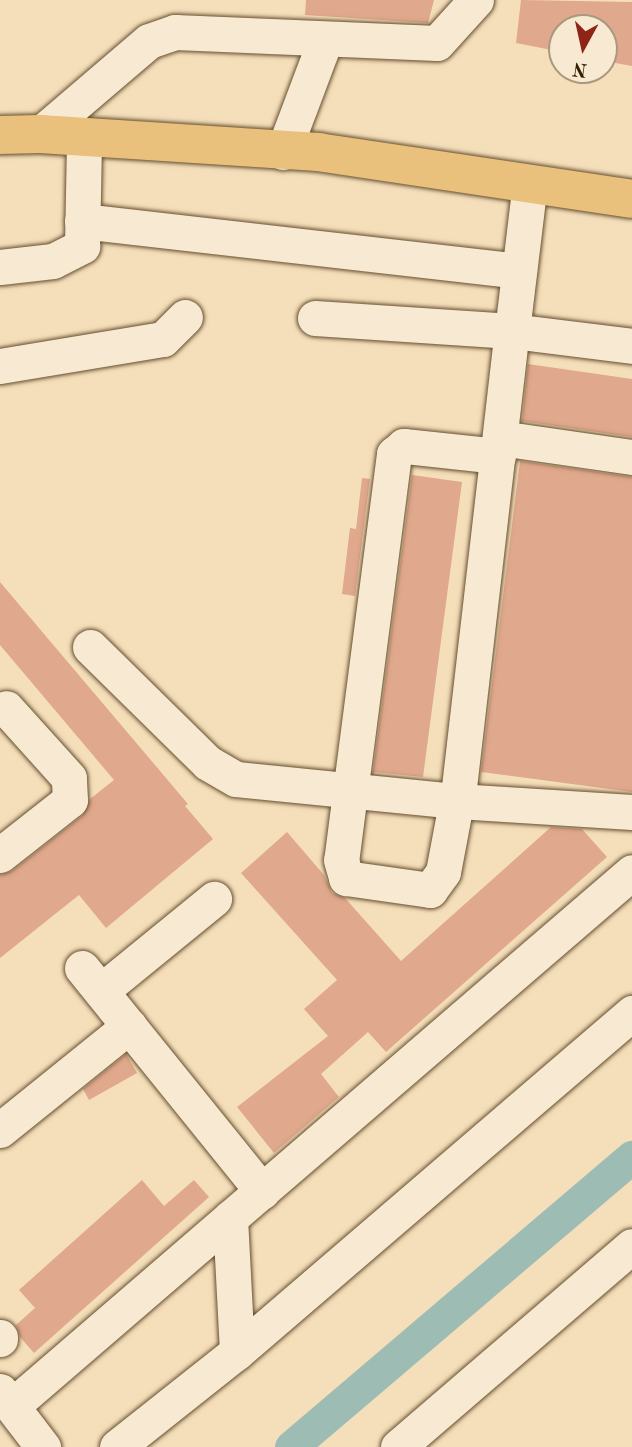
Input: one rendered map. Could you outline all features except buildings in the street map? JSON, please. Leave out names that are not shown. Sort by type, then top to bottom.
[{"type":"main road","points":[[0,135],[40,134],[283,152],[318,152],[632,199]]},
{"type":"street","points":[[40,134],[149,41],[175,32],[437,43],[476,0]]},
{"type":"street","points":[[283,152],[325,40]]},
{"type":"street","points":[[0,267],[52,261],[82,246],[84,138]]},
{"type":"street","points":[[530,183],[519,271],[499,447],[457,801],[443,872],[430,890],[346,878],[341,860],[394,454],[404,446],[499,447],[632,457]]},
{"type":"street","points":[[82,222],[519,271]]},
{"type":"street","points":[[0,366],[163,339],[185,317]]},
{"type":"street","points":[[315,318],[512,331],[632,346]]},
{"type":"street","points":[[90,647],[208,763],[236,779],[457,801],[632,812]]},
{"type":"street","points":[[0,855],[69,800],[69,778],[2,707]]},
{"type":"street","points":[[43,1447],[6,1398],[230,1218],[632,872]]},
{"type":"street","points":[[214,899],[92,979],[262,1191]]},
{"type":"street","points":[[117,1447],[237,1352],[632,1013]]},
{"type":"street","points":[[0,1130],[129,1026]]},
{"type":"street","points":[[230,1218],[237,1352]]},
{"type":"street","points":[[398,1447],[632,1246]]},
{"type":"waterway","points":[[291,1447],[632,1157]]}]
